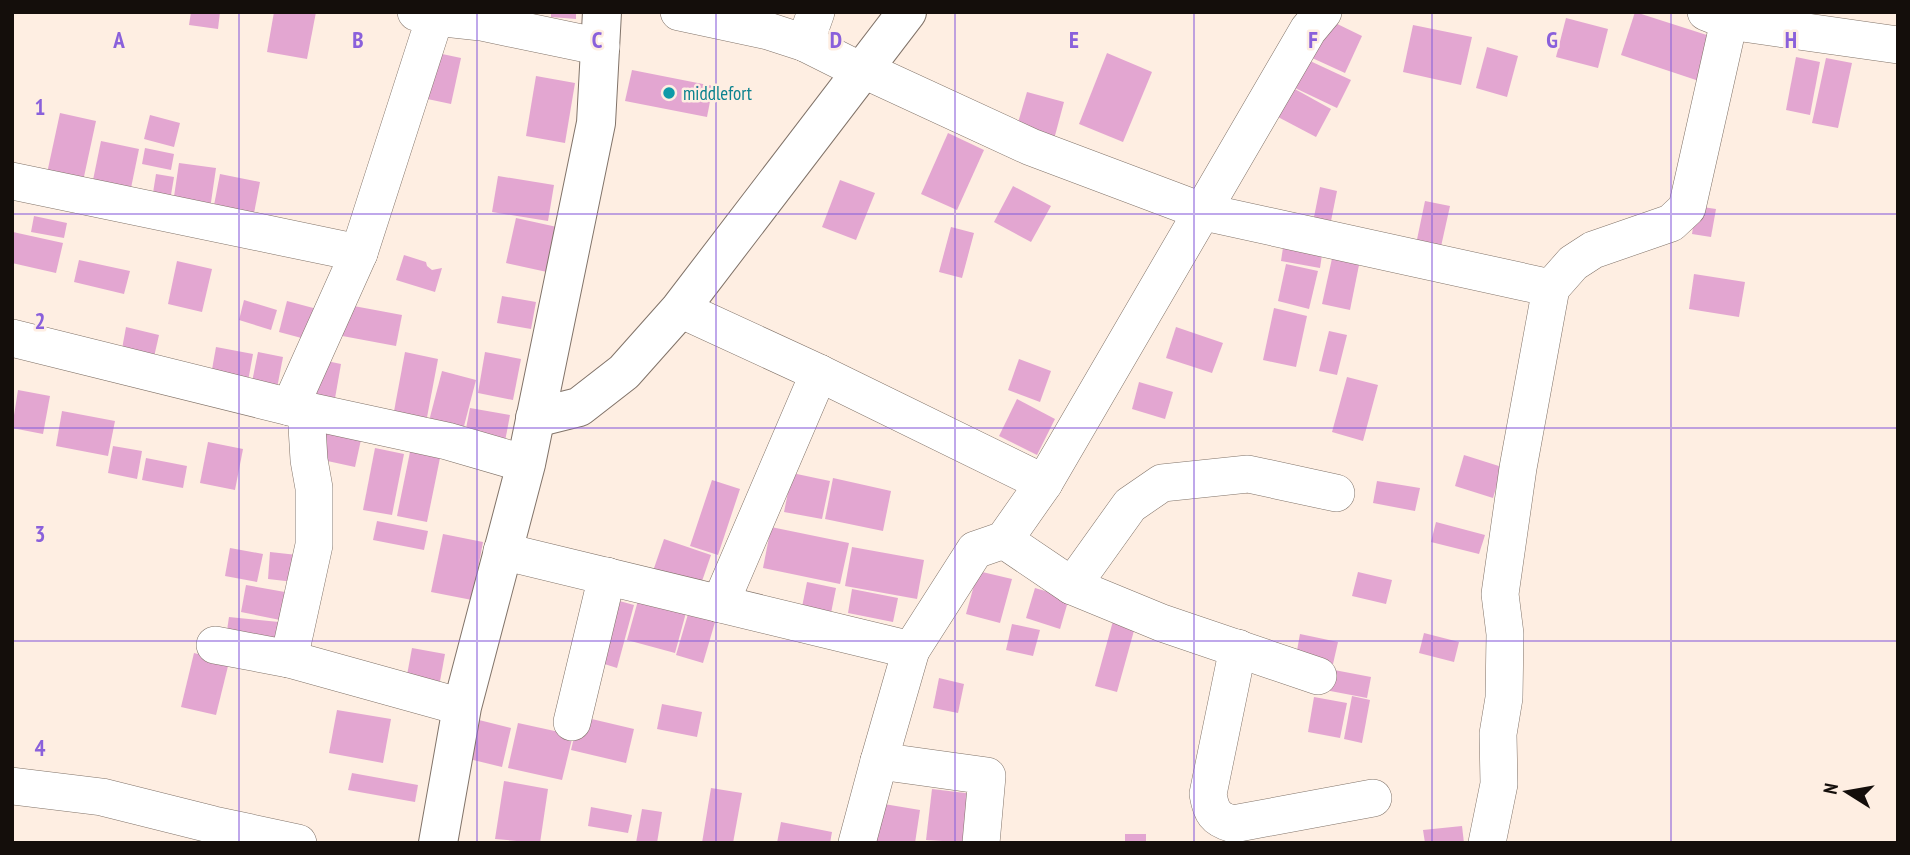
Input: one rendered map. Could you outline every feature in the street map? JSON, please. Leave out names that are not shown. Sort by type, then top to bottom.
[{"type":"street","points":[[679,12],[768,31],[810,27],[861,70],[1031,147],[1204,212],[1551,288]]},
{"type":"street","points":[[535,418],[579,407],[624,372],[680,309],[907,12]]},
{"type":"street","points":[[857,843],[911,649],[975,550],[1004,540],[1044,483],[1308,30],[1323,12]]},
{"type":"street","points":[[289,659],[314,545],[314,488],[298,409],[359,253],[425,15],[481,22],[601,29],[596,123],[526,464],[462,707],[438,843]]},
{"type":"street","points":[[1487,843],[1499,784],[1498,734],[1504,698],[1505,634],[1500,594],[1518,468],[1551,288],[1573,263],[1593,250],[1671,223],[1687,208],[1722,15],[1898,45]]},
{"type":"street","points":[[12,181],[359,253]]},
{"type":"street","points":[[680,309],[819,373],[1044,483]]},
{"type":"street","points":[[12,338],[298,409],[447,441],[526,464]]},
{"type":"street","points":[[719,604],[819,373]]},
{"type":"street","points":[[1072,586],[1130,505],[1163,484],[1248,474],[1336,493]]},
{"type":"street","points":[[1004,540],[1072,586],[1162,622],[1318,676]]},
{"type":"street","points":[[502,551],[911,649]]},
{"type":"street","points":[[572,722],[607,576]]},
{"type":"street","points":[[215,646],[289,659],[462,707]]},
{"type":"street","points":[[1238,648],[1209,794],[1211,809],[1219,820],[1233,824],[1373,798]]},
{"type":"street","points":[[879,761],[987,776],[981,843]]},
{"type":"street","points":[[12,786],[102,797],[298,843]]},
{"type":"building","points":[[191,12],[220,12],[218,29],[189,25]]},
{"type":"building","points":[[274,12],[316,12],[307,59],[267,52]]},
{"type":"building","points":[[551,12],[576,12],[576,19],[551,17]]},
{"type":"building","points":[[1635,12],[1713,37],[1699,81],[1621,55]]},
{"type":"building","points":[[1566,18],[1608,29],[1598,68],[1556,57]]},
{"type":"building","points":[[1327,19],[1362,36],[1345,73],[1310,57]]},
{"type":"building","points":[[1413,25],[1472,37],[1461,85],[1403,72]]},
{"type":"building","points":[[1487,47],[1518,56],[1507,97],[1476,88]]},
{"type":"building","points":[[428,51],[461,58],[451,104],[418,97]]},
{"type":"building","points":[[1107,53],[1152,72],[1123,142],[1079,124]]},
{"type":"building","points":[[1796,57],[1820,62],[1810,115],[1786,110]]},
{"type":"building","points":[[1826,58],[1852,63],[1838,128],[1812,123]]},
{"type":"building","points":[[1308,60],[1351,80],[1337,108],[1295,88]]},
{"type":"building","name":"middlefort","points":[[632,70],[713,86],[707,117],[625,101]]},
{"type":"building","points":[[536,76],[575,83],[565,143],[526,136]]},
{"type":"building","points":[[1293,88],[1331,109],[1316,137],[1278,117]]},
{"type":"building","points":[[1027,92],[1064,102],[1053,143],[1015,133]]},
{"type":"building","points":[[60,113],[96,121],[82,186],[46,178]]},
{"type":"building","points":[[150,115],[180,123],[174,147],[144,139]]},
{"type":"building","points":[[948,133],[984,150],[957,210],[921,194]]},
{"type":"building","points":[[101,141],[139,149],[131,188],[93,180]]},
{"type":"building","points":[[145,148],[174,154],[171,170],[142,164]]},
{"type":"building","points":[[179,163],[216,168],[209,216],[172,210]]},
{"type":"building","points":[[156,174],[174,177],[170,201],[152,199]]},
{"type":"building","points":[[220,174],[260,182],[251,229],[211,221]]},
{"type":"building","points":[[498,176],[554,185],[548,221],[492,212]]},
{"type":"building","points":[[840,180],[875,193],[856,240],[822,227]]},
{"type":"building","points":[[1013,186],[1051,206],[1031,242],[994,222]]},
{"type":"building","points":[[1320,187],[1337,191],[1328,236],[1311,232]]},
{"type":"building","points":[[1425,201],[1450,206],[1438,260],[1414,254]]},
{"type":"building","points":[[1696,206],[1716,209],[1711,237],[1692,234]]},
{"type":"building","points":[[34,216],[67,223],[64,238],[31,232]]},
{"type":"building","points":[[516,218],[557,227],[547,272],[506,263]]},
{"type":"building","points":[[951,227],[974,233],[962,278],[939,272]]},
{"type":"building","points":[[13,232],[63,243],[56,273],[12,263]]},
{"type":"building","points":[[1284,241],[1323,248],[1320,268],[1281,261]]},
{"type":"building","points":[[1333,254],[1360,260],[1350,310],[1322,304]]},
{"type":"building","points":[[404,255],[426,262],[432,270],[442,268],[435,292],[396,280]]},
{"type":"building","points":[[79,260],[130,271],[124,294],[74,282]]},
{"type":"building","points":[[177,261],[212,269],[202,312],[168,304]]},
{"type":"building","points":[[1286,264],[1318,271],[1309,309],[1278,301]]},
{"type":"building","points":[[1694,274],[1745,282],[1739,317],[1689,309]]},
{"type":"building","points":[[502,296],[536,302],[531,329],[497,323]]},
{"type":"building","points":[[244,300],[277,310],[271,330],[239,320]]},
{"type":"building","points":[[287,301],[317,309],[309,340],[279,332]]},
{"type":"building","points":[[343,304],[402,315],[396,346],[337,335]]},
{"type":"building","points":[[1274,308],[1307,316],[1296,367],[1263,360]]},
{"type":"building","points":[[126,327],[159,335],[154,357],[122,349]]},
{"type":"building","points":[[1176,327],[1223,343],[1212,373],[1166,358]]},
{"type":"building","points":[[1329,331],[1347,335],[1337,375],[1319,371]]},
{"type":"building","points":[[216,347],[253,354],[248,381],[211,375]]},
{"type":"building","points":[[258,352],[283,357],[277,388],[252,382]]},
{"type":"building","points":[[405,352],[438,359],[425,428],[392,422]]},
{"type":"building","points":[[485,352],[521,359],[513,400],[478,393]]},
{"type":"building","points":[[1019,359],[1051,371],[1040,402],[1008,390]]},
{"type":"building","points":[[322,360],[341,364],[334,404],[314,400]]},
{"type":"building","points":[[442,371],[476,380],[463,430],[429,421]]},
{"type":"building","points":[[1347,377],[1378,385],[1363,441],[1332,432]]},
{"type":"building","points":[[1139,382],[1173,392],[1165,419],[1132,409]]},
{"type":"building","points":[[18,390],[50,396],[43,434],[12,428]]},
{"type":"building","points":[[1017,399],[1055,419],[1037,455],[999,436]]},
{"type":"building","points":[[470,408],[510,415],[503,452],[463,444]]},
{"type":"building","points":[[62,411],[115,421],[108,456],[56,446]]},
{"type":"building","points":[[317,425],[362,435],[355,467],[309,457]]},
{"type":"building","points":[[208,442],[243,449],[235,490],[200,483]]},
{"type":"building","points":[[113,446],[142,451],[137,479],[108,473]]},
{"type":"building","points":[[411,447],[441,453],[427,522],[397,516]]},
{"type":"building","points":[[375,448],[404,454],[392,515],[363,510]]},
{"type":"building","points":[[1464,455],[1502,467],[1493,498],[1455,486]]},
{"type":"building","points":[[146,458],[187,466],[183,488],[142,480]]},
{"type":"building","points":[[792,473],[830,481],[822,519],[784,512]]},
{"type":"building","points":[[833,478],[891,491],[883,531],[825,519]]},
{"type":"building","points":[[712,480],[740,489],[718,555],[690,546]]},
{"type":"building","points":[[1377,481],[1420,488],[1415,511],[1373,503]]},
{"type":"building","points":[[377,521],[428,531],[424,550],[373,540]]},
{"type":"building","points":[[1436,522],[1485,535],[1479,554],[1431,542]]},
{"type":"building","points":[[771,527],[849,543],[840,584],[763,568]]},
{"type":"building","points":[[443,534],[483,542],[472,600],[431,592]]},
{"type":"building","points":[[664,539],[711,555],[699,590],[652,574]]},
{"type":"building","points":[[852,547],[924,560],[917,599],[845,586]]},
{"type":"building","points":[[230,548],[263,554],[257,582],[225,576]]},
{"type":"building","points":[[270,552],[306,556],[303,583],[268,579]]},
{"type":"building","points":[[978,571],[1012,579],[1000,623],[966,614]]},
{"type":"building","points":[[1358,572],[1392,580],[1386,604],[1352,596]]},
{"type":"building","points":[[807,582],[836,588],[830,618],[801,612]]},
{"type":"building","points":[[246,585],[296,594],[290,622],[241,612]]},
{"type":"building","points":[[1035,588],[1069,598],[1060,629],[1026,618]]},
{"type":"building","points":[[852,589],[898,598],[893,622],[848,613]]},
{"type":"building","points":[[639,597],[687,609],[675,653],[627,640]]},
{"type":"building","points":[[612,599],[634,605],[617,668],[595,661]]},
{"type":"building","points":[[691,604],[718,612],[703,663],[676,655]]},
{"type":"building","points":[[229,617],[289,623],[287,644],[226,637]]},
{"type":"building","points":[[1113,621],[1135,627],[1117,692],[1095,686]]},
{"type":"building","points":[[1012,624],[1040,630],[1033,656],[1006,650]]},
{"type":"building","points":[[1424,633],[1459,642],[1454,662],[1419,653]]},
{"type":"building","points":[[1300,634],[1338,642],[1333,664],[1296,656]]},
{"type":"building","points":[[412,648],[445,654],[438,692],[405,686]]},
{"type":"building","points":[[194,653],[229,662],[216,715],[181,707]]},
{"type":"building","points":[[1329,669],[1371,677],[1367,698],[1325,690]]},
{"type":"building","points":[[939,678],[964,684],[958,713],[933,708]]},
{"type":"building","points":[[1352,696],[1370,700],[1362,743],[1344,739]]},
{"type":"building","points":[[1314,697],[1347,703],[1340,738],[1308,732]]},
{"type":"building","points":[[662,704],[702,712],[697,737],[657,729]]},
{"type":"building","points":[[337,710],[391,719],[383,763],[329,753]]},
{"type":"building","points":[[579,716],[634,729],[626,763],[571,750]]},
{"type":"building","points":[[471,718],[511,728],[502,767],[461,757]]},
{"type":"building","points":[[518,723],[573,735],[562,780],[508,768]]},
{"type":"building","points":[[352,773],[418,785],[415,802],[348,790]]},
{"type":"building","points":[[504,781],[548,789],[540,843],[495,839]]},
{"type":"building","points":[[711,788],[742,793],[733,843],[702,843]]},
{"type":"building","points":[[932,789],[982,795],[976,843],[926,840]]},
{"type":"building","points":[[872,802],[920,810],[915,843],[866,843]]},
{"type":"building","points":[[591,807],[632,815],[628,833],[588,826]]},
{"type":"building","points":[[642,809],[662,812],[657,843],[636,843]]},
{"type":"building","points":[[781,822],[832,832],[830,843],[777,843]]},
{"type":"building","points":[[1462,826],[1464,843],[1425,843],[1423,830]]},
{"type":"building","points":[[1125,834],[1146,834],[1146,843],[1125,843]]},
{"type":"place","name":"middlefort","points":[[669,93]]}]
